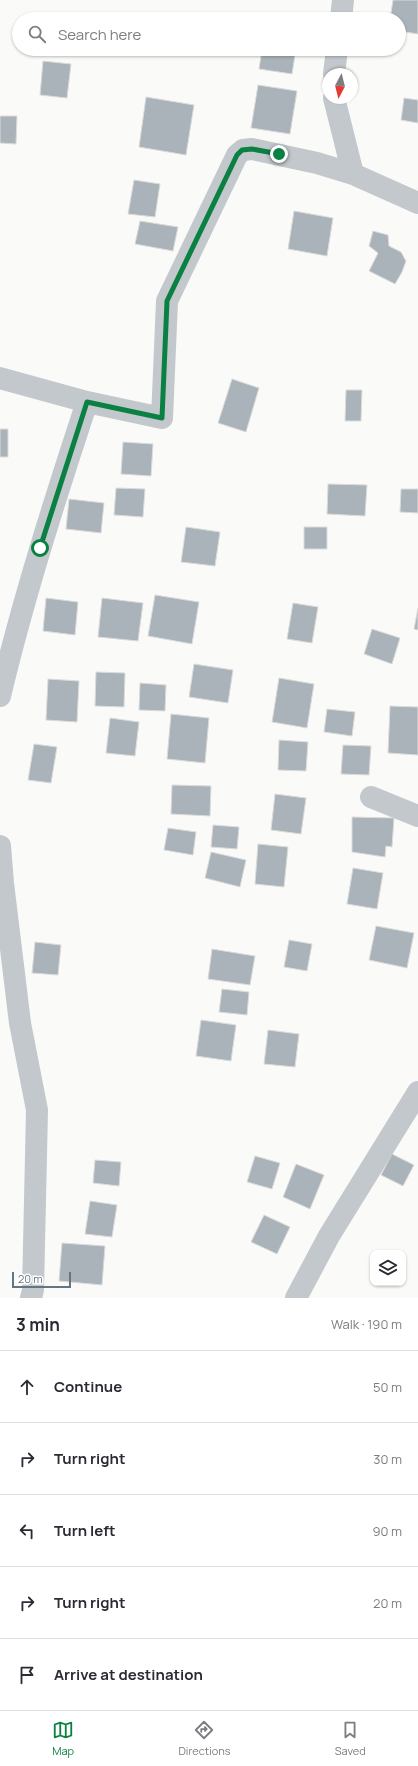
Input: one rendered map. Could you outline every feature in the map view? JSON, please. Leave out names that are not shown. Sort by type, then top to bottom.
[{"type":"street","points":[[342,12],[343,0]]},
{"type":"street","points":[[335,68],[336,56]]},
{"type":"street","points":[[336,104],[353,174]]},
{"type":"street","points":[[0,378],[87,402],[162,418],[167,301],[237,155],[242,150],[252,149],[279,154],[353,174],[418,203]]},
{"type":"street","points":[[0,696],[8,625],[40,548],[87,402]]},
{"type":"street","points":[[371,797],[418,816]]},
{"type":"street","points":[[0,846],[5,944],[37,1110],[33,1290],[31,1298]]},
{"type":"street","points":[[296,1298],[329,1236],[418,1092]]},
{"type":"building","points":[[393,0],[418,0],[418,34],[406,32],[406,12],[391,12]]},
{"type":"building","points":[[261,56],[295,56],[292,74],[259,69]]},
{"type":"building","points":[[43,61],[71,64],[67,98],[40,95]]},
{"type":"building","points":[[258,85],[297,91],[290,134],[251,128]]},
{"type":"building","points":[[146,97],[194,105],[186,155],[139,147]]},
{"type":"building","points":[[404,98],[418,100],[418,123],[401,120]]},
{"type":"building","points":[[0,116],[17,116],[16,144],[0,143]]},
{"type":"building","points":[[134,180],[160,184],[155,217],[128,214]]},
{"type":"building","points":[[294,211],[333,218],[327,256],[288,249]]},
{"type":"building","points":[[140,221],[178,227],[173,251],[135,244]]},
{"type":"building","points":[[373,231],[388,235],[389,246],[401,252],[406,261],[395,284],[369,271],[378,253],[369,246]]},
{"type":"building","points":[[232,379],[259,388],[246,432],[218,423]]},
{"type":"building","points":[[346,390],[362,390],[361,421],[345,421]]},
{"type":"building","points":[[0,429],[8,429],[8,457],[0,457]]},
{"type":"building","points":[[123,442],[153,444],[151,476],[121,474]]},
{"type":"building","points":[[328,484],[367,485],[365,516],[327,514]]},
{"type":"building","points":[[116,488],[145,489],[143,517],[114,515]]},
{"type":"building","points":[[401,489],[418,489],[418,513],[400,512]]},
{"type":"building","points":[[69,499],[104,503],[101,533],[66,529]]},
{"type":"building","points":[[186,527],[220,532],[215,566],[181,562]]},
{"type":"building","points":[[304,527],[327,527],[327,549],[304,549]]},
{"type":"building","points":[[155,595],[199,602],[192,644],[148,636]]},
{"type":"building","points":[[46,598],[78,602],[75,635],[43,631]]},
{"type":"building","points":[[102,598],[143,603],[138,641],[98,637]]},
{"type":"building","points":[[293,603],[318,607],[312,643],[287,639]]},
{"type":"building","points":[[418,608],[418,630],[414,629]]},
{"type":"building","points":[[372,629],[400,638],[392,664],[364,654]]},
{"type":"building","points":[[194,664],[233,670],[228,703],[189,697]]},
{"type":"building","points":[[96,672],[125,673],[124,707],[95,706]]},
{"type":"building","points":[[279,678],[314,684],[307,728],[272,722]]},
{"type":"building","points":[[48,679],[79,681],[77,722],[46,720]]},
{"type":"building","points":[[140,683],[166,685],[165,711],[139,710]]},
{"type":"building","points":[[390,706],[418,707],[418,755],[388,753]]},
{"type":"building","points":[[327,709],[355,712],[352,736],[324,732]]},
{"type":"building","points":[[171,714],[209,718],[205,763],[167,759]]},
{"type":"building","points":[[110,718],[139,722],[135,756],[106,753]]},
{"type":"building","points":[[279,740],[308,742],[306,771],[278,770]]},
{"type":"building","points":[[34,744],[57,747],[51,783],[28,780]]},
{"type":"building","points":[[343,745],[371,746],[369,775],[341,774]]},
{"type":"building","points":[[172,785],[211,786],[210,816],[171,814]]},
{"type":"building","points":[[275,794],[306,798],[301,834],[271,830]]},
{"type":"building","points":[[352,817],[394,818],[392,847],[386,846],[385,857],[352,852]]},
{"type":"building","points":[[213,825],[239,827],[237,849],[211,847]]},
{"type":"building","points":[[168,828],[196,832],[193,855],[164,850]]},
{"type":"building","points":[[258,844],[288,847],[284,887],[255,884]]},
{"type":"building","points":[[211,852],[246,860],[240,887],[205,878]]},
{"type":"building","points":[[353,868],[383,873],[377,909],[347,904]]},
{"type":"building","points":[[376,926],[414,933],[407,968],[369,960]]},
{"type":"building","points":[[289,940],[312,944],[307,971],[284,967]]},
{"type":"building","points":[[35,942],[61,945],[58,975],[32,973]]},
{"type":"building","points":[[212,949],[255,956],[250,985],[208,979]]},
{"type":"building","points":[[222,989],[249,992],[247,1015],[219,1012]]},
{"type":"building","points":[[201,1020],[236,1025],[231,1061],[196,1056]]},
{"type":"building","points":[[268,1030],[299,1034],[295,1067],[264,1064]]},
{"type":"building","points":[[392,1154],[414,1165],[403,1186],[381,1175]]},
{"type":"building","points":[[255,1156],[280,1163],[272,1189],[247,1182]]},
{"type":"building","points":[[95,1160],[121,1162],[119,1186],[93,1183]]},
{"type":"building","points":[[296,1164],[324,1175],[310,1209],[283,1197]]},
{"type":"building","points":[[90,1201],[117,1205],[112,1237],[85,1234]]},
{"type":"building","points":[[264,1215],[290,1227],[277,1254],[251,1242]]},
{"type":"building","points":[[62,1243],[105,1246],[102,1285],[59,1281]]},
{"type":"route","points":[[40,548],[87,402],[162,418],[167,301],[237,155],[242,150],[252,149],[279,154]]}]
